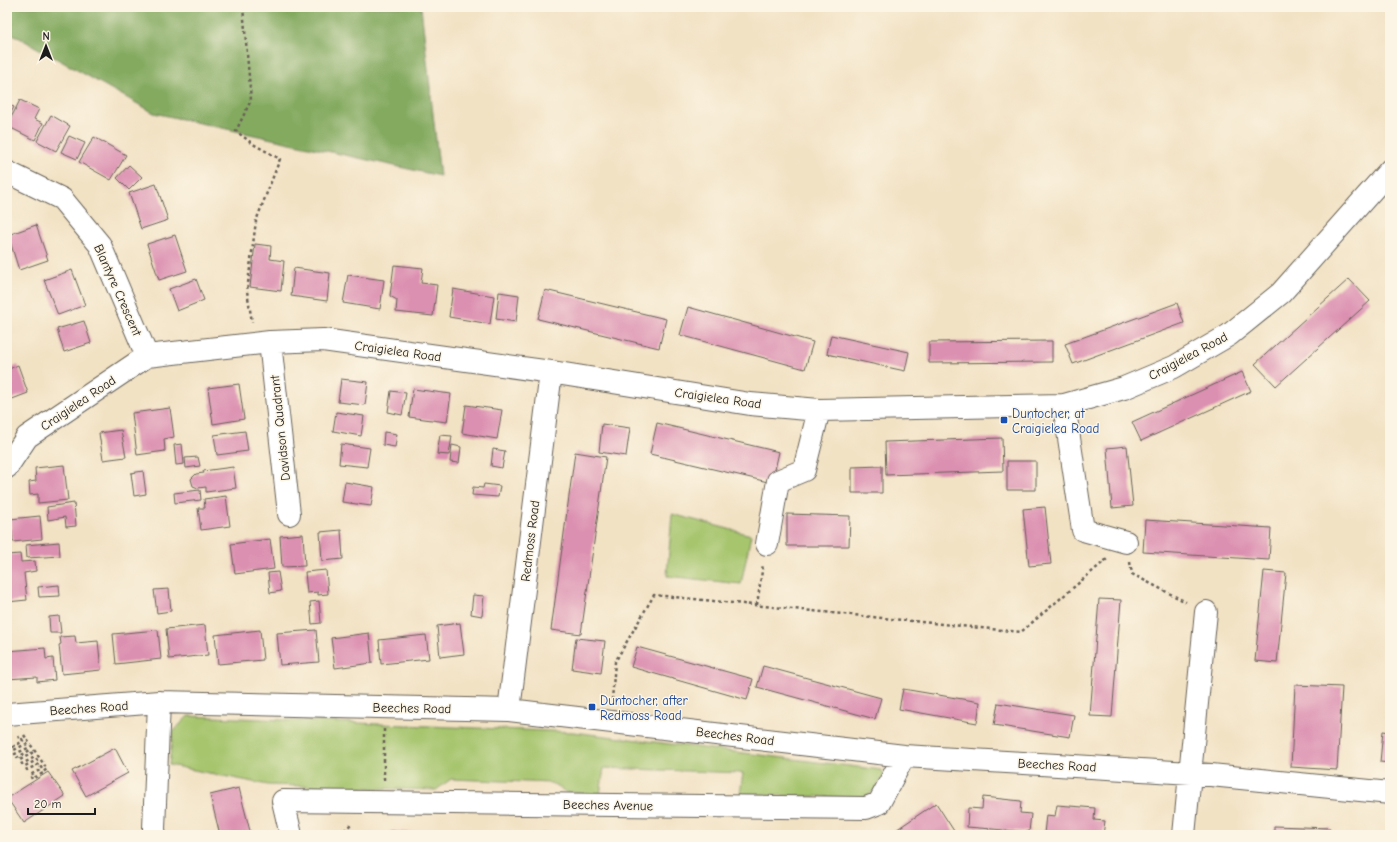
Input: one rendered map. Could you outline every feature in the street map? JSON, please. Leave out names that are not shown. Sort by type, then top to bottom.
[{"type":"street","name":"Craigielea Road","points":[[7,467],[27,437],[147,356],[262,343],[323,340],[551,372],[750,404],[819,410],[1064,405],[1124,388],[1146,379],[1174,367],[1229,335],[1281,293],[1390,170]]},
{"type":"street","name":"Blantyre Crescent","points":[[7,172],[62,199],[100,245],[147,356]]},
{"type":"street","name":"Davidson Quadrant","points":[[262,343],[289,514]]},
{"type":"street","name":"Redmoss Road","points":[[509,710],[551,372]]},
{"type":"street","points":[[1064,405],[1083,530],[1126,542]]},
{"type":"street","points":[[767,544],[778,481],[804,470],[819,410]]},
{"type":"street","points":[[1184,835],[1206,612]]},
{"type":"street","points":[[155,835],[159,702]]},
{"type":"street","name":"Beeches Road","points":[[7,714],[159,702],[509,710],[904,756],[1191,773],[1390,793]]},
{"type":"street","name":"Beeches Avenue","points":[[291,835],[283,801],[866,808],[879,804],[904,756]]},
{"type":"path","points":[[243,7],[251,100],[236,131],[253,144],[280,159],[256,221],[248,290],[262,343]]},
{"type":"path","points":[[611,722],[615,662],[654,595],[1021,632],[1126,542],[1132,574],[1206,612]]},
{"type":"path","points":[[757,605],[767,544]]},
{"type":"path","points":[[383,802],[385,707]]},
{"type":"path","points":[[18,736],[20,740],[22,739],[23,741],[12,747],[14,750],[26,744],[28,748],[15,754],[17,758],[30,750],[32,753],[20,760],[22,764],[35,757],[37,760],[25,766],[27,770],[39,764],[42,769],[30,775],[32,779],[43,774],[48,769],[25,738]]},
{"type":"green space","points":[[7,7],[421,7],[440,176],[154,113],[7,31]]},
{"type":"green space","points":[[672,514],[751,535],[741,584],[667,576]]},
{"type":"green space","points":[[188,716],[573,732],[882,770],[884,776],[874,791],[863,798],[740,794],[743,773],[604,768],[600,795],[566,792],[551,783],[451,779],[436,790],[268,785],[169,765],[173,732]]},
{"type":"building","points":[[20,100],[39,109],[34,119],[43,123],[35,140],[7,126]]},
{"type":"building","points":[[7,104],[14,107],[7,121]]},
{"type":"building","points":[[51,115],[70,126],[56,151],[37,141]]},
{"type":"building","points":[[69,136],[85,143],[77,159],[61,152]]},
{"type":"building","points":[[94,137],[126,155],[111,180],[79,162]]},
{"type":"building","points":[[129,165],[142,177],[129,190],[117,178]]},
{"type":"building","points":[[156,184],[168,220],[141,229],[129,193]]},
{"type":"building","points":[[36,225],[48,260],[19,270],[8,235]]},
{"type":"building","points":[[175,235],[187,271],[159,280],[147,244]]},
{"type":"building","points":[[255,244],[271,246],[270,259],[284,261],[281,291],[250,287]]},
{"type":"building","points":[[394,265],[423,268],[421,283],[437,285],[433,316],[396,312],[397,300],[390,296]]},
{"type":"building","points":[[294,268],[330,273],[327,301],[291,296]]},
{"type":"building","points":[[72,270],[85,305],[58,315],[44,280]]},
{"type":"building","points":[[348,275],[384,280],[380,309],[343,303]]},
{"type":"building","points":[[196,279],[204,300],[177,311],[169,289]]},
{"type":"building","points":[[1349,279],[1370,301],[1276,386],[1255,364]]},
{"type":"building","points":[[453,289],[494,296],[490,324],[449,317]]},
{"type":"building","points":[[545,290],[666,319],[659,348],[538,319]]},
{"type":"building","points":[[499,292],[519,295],[516,322],[496,319]]},
{"type":"building","points":[[1177,303],[1184,323],[1073,364],[1065,344]]},
{"type":"building","points":[[688,307],[813,342],[805,369],[680,335]]},
{"type":"building","points":[[84,321],[91,343],[64,352],[57,329]]},
{"type":"building","points":[[831,335],[909,352],[905,371],[827,354]]},
{"type":"building","points":[[1052,341],[1052,362],[929,363],[929,342]]},
{"type":"building","points":[[18,365],[28,393],[7,401],[7,370]]},
{"type":"building","points":[[1242,372],[1251,391],[1141,441],[1132,422]]},
{"type":"building","points":[[341,379],[368,382],[365,405],[338,402]]},
{"type":"building","points":[[239,384],[244,419],[213,424],[208,388]]},
{"type":"building","points":[[413,389],[451,394],[447,422],[409,417]]},
{"type":"building","points":[[391,391],[406,393],[402,415],[388,412]]},
{"type":"building","points":[[466,405],[502,410],[497,439],[462,433]]},
{"type":"building","points":[[170,408],[174,437],[164,439],[165,451],[137,455],[132,413]]},
{"type":"building","points":[[336,412],[364,416],[361,436],[333,431]]},
{"type":"building","points":[[657,423],[779,452],[772,483],[650,454]]},
{"type":"building","points":[[602,424],[630,428],[626,456],[599,452]]},
{"type":"building","points":[[121,430],[126,457],[103,460],[99,433]]},
{"type":"building","points":[[245,431],[248,451],[217,455],[214,435]]},
{"type":"building","points":[[384,432],[397,434],[395,447],[383,445]]},
{"type":"building","points":[[440,435],[452,436],[449,455],[437,454]]},
{"type":"building","points":[[1002,438],[1003,471],[886,475],[885,442]]},
{"type":"building","points":[[182,444],[184,464],[176,465],[174,445]]},
{"type":"building","points":[[341,444],[370,448],[367,467],[339,464]]},
{"type":"building","points":[[452,445],[461,447],[459,463],[450,462]]},
{"type":"building","points":[[1127,446],[1133,506],[1112,508],[1107,448]]},
{"type":"building","points":[[493,449],[505,451],[502,468],[491,466]]},
{"type":"building","points":[[575,452],[606,457],[581,634],[551,630]]},
{"type":"building","points":[[198,457],[200,466],[186,468],[185,458]]},
{"type":"building","points":[[1007,461],[1036,461],[1036,490],[1007,490]]},
{"type":"building","points":[[64,465],[68,500],[38,503],[38,494],[30,495],[29,482],[36,481],[35,468]]},
{"type":"building","points":[[882,466],[882,493],[852,493],[852,467]]},
{"type":"building","points":[[233,467],[236,488],[206,492],[206,487],[198,488],[193,486],[191,479],[196,474],[204,473],[203,471]]},
{"type":"building","points":[[143,471],[146,494],[134,496],[131,473]]},
{"type":"building","points":[[345,482],[374,487],[371,506],[342,502]]},
{"type":"building","points":[[484,484],[500,486],[498,497],[472,495],[473,487],[483,488]]},
{"type":"building","points":[[200,490],[201,500],[175,503],[174,493]]},
{"type":"building","points":[[226,496],[230,526],[201,530],[198,508],[205,508],[204,499]]},
{"type":"building","points":[[74,503],[76,526],[66,527],[65,517],[48,520],[47,507]]},
{"type":"building","points":[[1045,507],[1051,564],[1029,566],[1023,509]]},
{"type":"building","points":[[787,514],[850,516],[849,546],[787,546]]},
{"type":"building","points":[[40,516],[42,539],[13,542],[10,519]]},
{"type":"building","points":[[1145,520],[1271,528],[1269,560],[1143,552]]},
{"type":"building","points":[[341,530],[343,559],[322,561],[320,532]]},
{"type":"building","points":[[303,534],[305,566],[282,567],[280,536]]},
{"type":"building","points":[[270,539],[274,569],[235,574],[231,544]]},
{"type":"building","points":[[59,542],[60,556],[27,558],[26,545]]},
{"type":"building","points":[[20,554],[21,562],[35,561],[36,571],[24,573],[27,600],[7,602],[7,555]]},
{"type":"building","points":[[326,570],[328,594],[318,595],[318,592],[307,593],[305,572]]},
{"type":"building","points":[[1264,571],[1286,573],[1277,663],[1255,661]]},
{"type":"building","points":[[278,572],[281,591],[270,593],[268,573]]},
{"type":"building","points":[[59,585],[60,596],[39,597],[38,587]]},
{"type":"building","points":[[169,589],[171,611],[157,613],[154,590]]},
{"type":"building","points":[[473,595],[484,596],[482,616],[471,614]]},
{"type":"building","points":[[1099,599],[1121,600],[1112,717],[1090,716]]},
{"type":"building","points":[[319,601],[321,623],[312,624],[310,602]]},
{"type":"building","points":[[59,616],[61,633],[50,633],[49,617]]},
{"type":"building","points":[[460,623],[464,654],[440,657],[437,626]]},
{"type":"building","points":[[205,625],[208,655],[169,659],[166,629]]},
{"type":"building","points":[[158,630],[161,659],[116,664],[113,634]]},
{"type":"building","points":[[260,630],[263,660],[218,664],[215,635]]},
{"type":"building","points":[[316,630],[319,662],[280,665],[277,633]]},
{"type":"building","points":[[369,633],[372,663],[335,668],[331,638]]},
{"type":"building","points":[[426,635],[429,659],[381,664],[379,640]]},
{"type":"building","points":[[75,636],[76,643],[98,641],[101,670],[62,674],[59,645],[61,644],[60,637]]},
{"type":"building","points":[[576,638],[605,641],[601,673],[572,669]]},
{"type":"building","points":[[637,647],[753,679],[747,700],[631,667]]},
{"type":"building","points":[[45,648],[46,659],[53,658],[55,680],[37,682],[37,677],[7,679],[7,651]]},
{"type":"building","points":[[763,666],[881,698],[875,719],[757,687]]},
{"type":"building","points":[[1295,685],[1342,687],[1337,770],[1291,767]]},
{"type":"building","points":[[903,689],[980,702],[977,723],[899,709]]},
{"type":"building","points":[[998,703],[1074,715],[1070,737],[994,725]]},
{"type":"building","points":[[1383,731],[1390,732],[1390,763],[1380,762]]},
{"type":"building","points":[[115,748],[128,773],[86,796],[72,771]]},
{"type":"building","points":[[48,772],[65,796],[24,823],[7,798]]},
{"type":"building","points":[[239,788],[251,835],[220,835],[210,795]]},
{"type":"building","points":[[983,797],[1021,801],[1020,813],[1031,814],[1029,832],[967,827],[968,808],[982,809]]},
{"type":"building","points":[[936,803],[954,831],[947,835],[890,834]]},
{"type":"building","points":[[1057,805],[1095,808],[1094,820],[1105,821],[1103,835],[1044,834],[1046,815],[1055,816]]},
{"type":"building","points":[[1274,826],[1330,828],[1330,835],[1274,835]]},
{"type":"building","points":[[390,831],[437,834],[437,835],[389,835]]},
{"type":"building","points":[[454,833],[509,833],[509,835],[454,835]]},
{"type":"building","points":[[540,833],[575,833],[575,835],[540,835]]},
{"type":"place","name":"Duntocher, at Craigielea Road","points":[[1004,420]]},
{"type":"place","name":"Duntocher, after Redmoss Road","points":[[592,707]]}]
